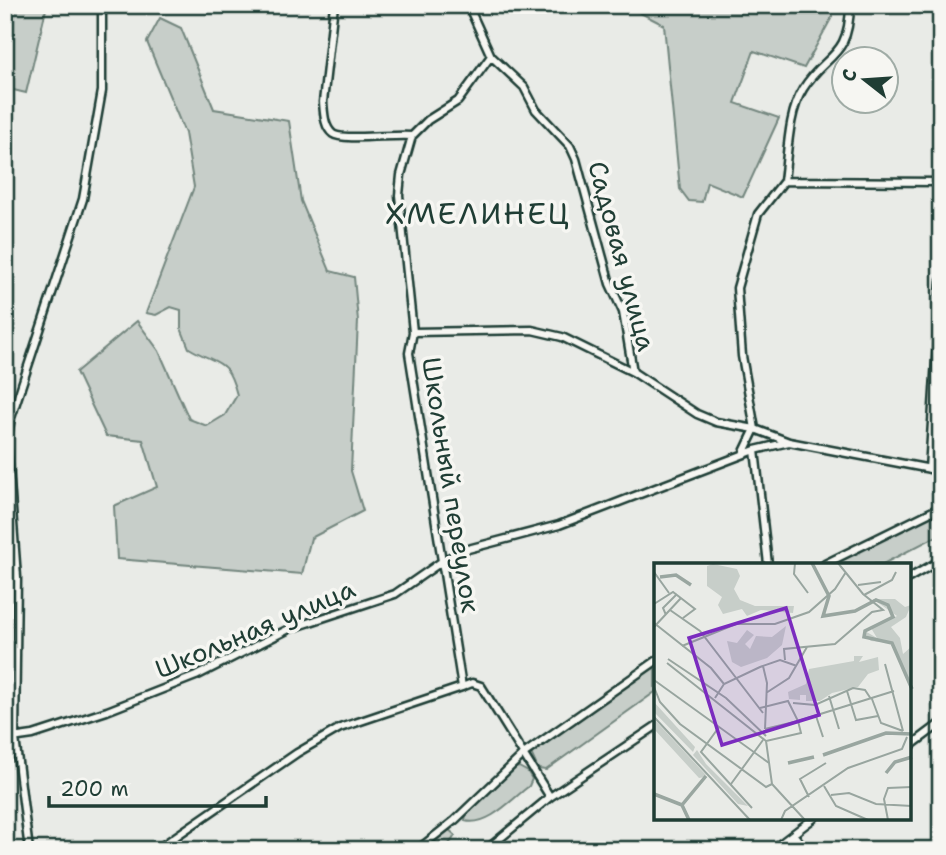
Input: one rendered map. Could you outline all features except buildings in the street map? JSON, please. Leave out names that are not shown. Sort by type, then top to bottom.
[{"type":"street","points":[[29,850],[15,738],[17,577],[7,441],[11,418],[83,199],[102,91],[102,5]]},
{"type":"street","points":[[334,5],[323,102],[324,118],[330,131],[341,137],[393,133],[412,136],[429,120],[458,102],[491,56],[468,5]]},
{"type":"street","points":[[743,454],[755,429],[745,381],[737,288],[758,214],[784,181],[798,101],[804,88],[846,39],[850,5]]},
{"type":"street","name":"Садовая улица","points":[[491,56],[524,87],[536,110],[570,146],[576,159],[610,284],[623,312],[633,372]]},
{"type":"street","name":"Школьный переулок","points":[[412,136],[401,175],[399,195],[413,332],[409,352],[412,387],[444,560],[462,687]]},
{"type":"street","points":[[784,181],[941,182]]},
{"type":"street","points":[[929,469],[941,281]]},
{"type":"street","points":[[413,332],[532,330],[585,346],[633,372],[697,414],[716,422],[755,429],[789,442],[941,471]]},
{"type":"street","name":"Школьная улица","points":[[5,739],[107,711],[196,676],[289,629],[395,594],[444,560],[468,549],[559,525],[743,454],[789,442]]},
{"type":"street","points":[[755,450],[768,563]]},
{"type":"street","points":[[829,563],[941,507]]},
{"type":"street","points":[[911,577],[941,560]]},
{"type":"street","points":[[417,850],[455,820],[525,753],[654,662]]},
{"type":"street","points":[[156,850],[247,786],[340,728],[472,683],[481,686],[550,797]]},
{"type":"street","points":[[911,746],[941,723]]},
{"type":"street","points":[[486,850],[550,797],[654,727]]},
{"type":"street","points":[[772,850],[811,820]]},
{"type":"street","points":[[793,834],[806,850]]},
{"type":"shaded area","points":[[5,5],[47,5],[26,93],[5,88]]},
{"type":"shaded area","points":[[625,5],[832,5],[832,17],[804,68],[754,51],[735,103],[779,118],[743,197],[707,182],[702,202],[689,201],[680,189],[664,25]]},
{"type":"shaded area","points":[[160,18],[181,28],[214,109],[289,121],[301,201],[330,271],[354,277],[358,321],[351,471],[363,511],[311,538],[302,574],[117,559],[114,506],[157,487],[143,440],[106,436],[76,372],[137,321],[159,351],[189,419],[207,426],[225,415],[237,395],[230,374],[225,368],[189,348],[181,328],[181,310],[171,307],[156,315],[146,313],[194,187],[185,133],[147,42]]},
{"type":"shaded area","points":[[941,509],[941,534],[885,563],[834,563]]},
{"type":"shaded area","points":[[654,664],[654,693],[546,770],[538,769],[530,751]]},
{"type":"shaded area","points":[[519,767],[528,772],[532,779],[529,786],[491,816],[474,822],[465,821],[466,814],[511,769]]},
{"type":"shaded area","points":[[447,828],[455,835],[448,845],[440,849],[420,850]]},
{"type":"district","name":"ХМЕЛИНЕЦ","points":[[478,214]]}]
